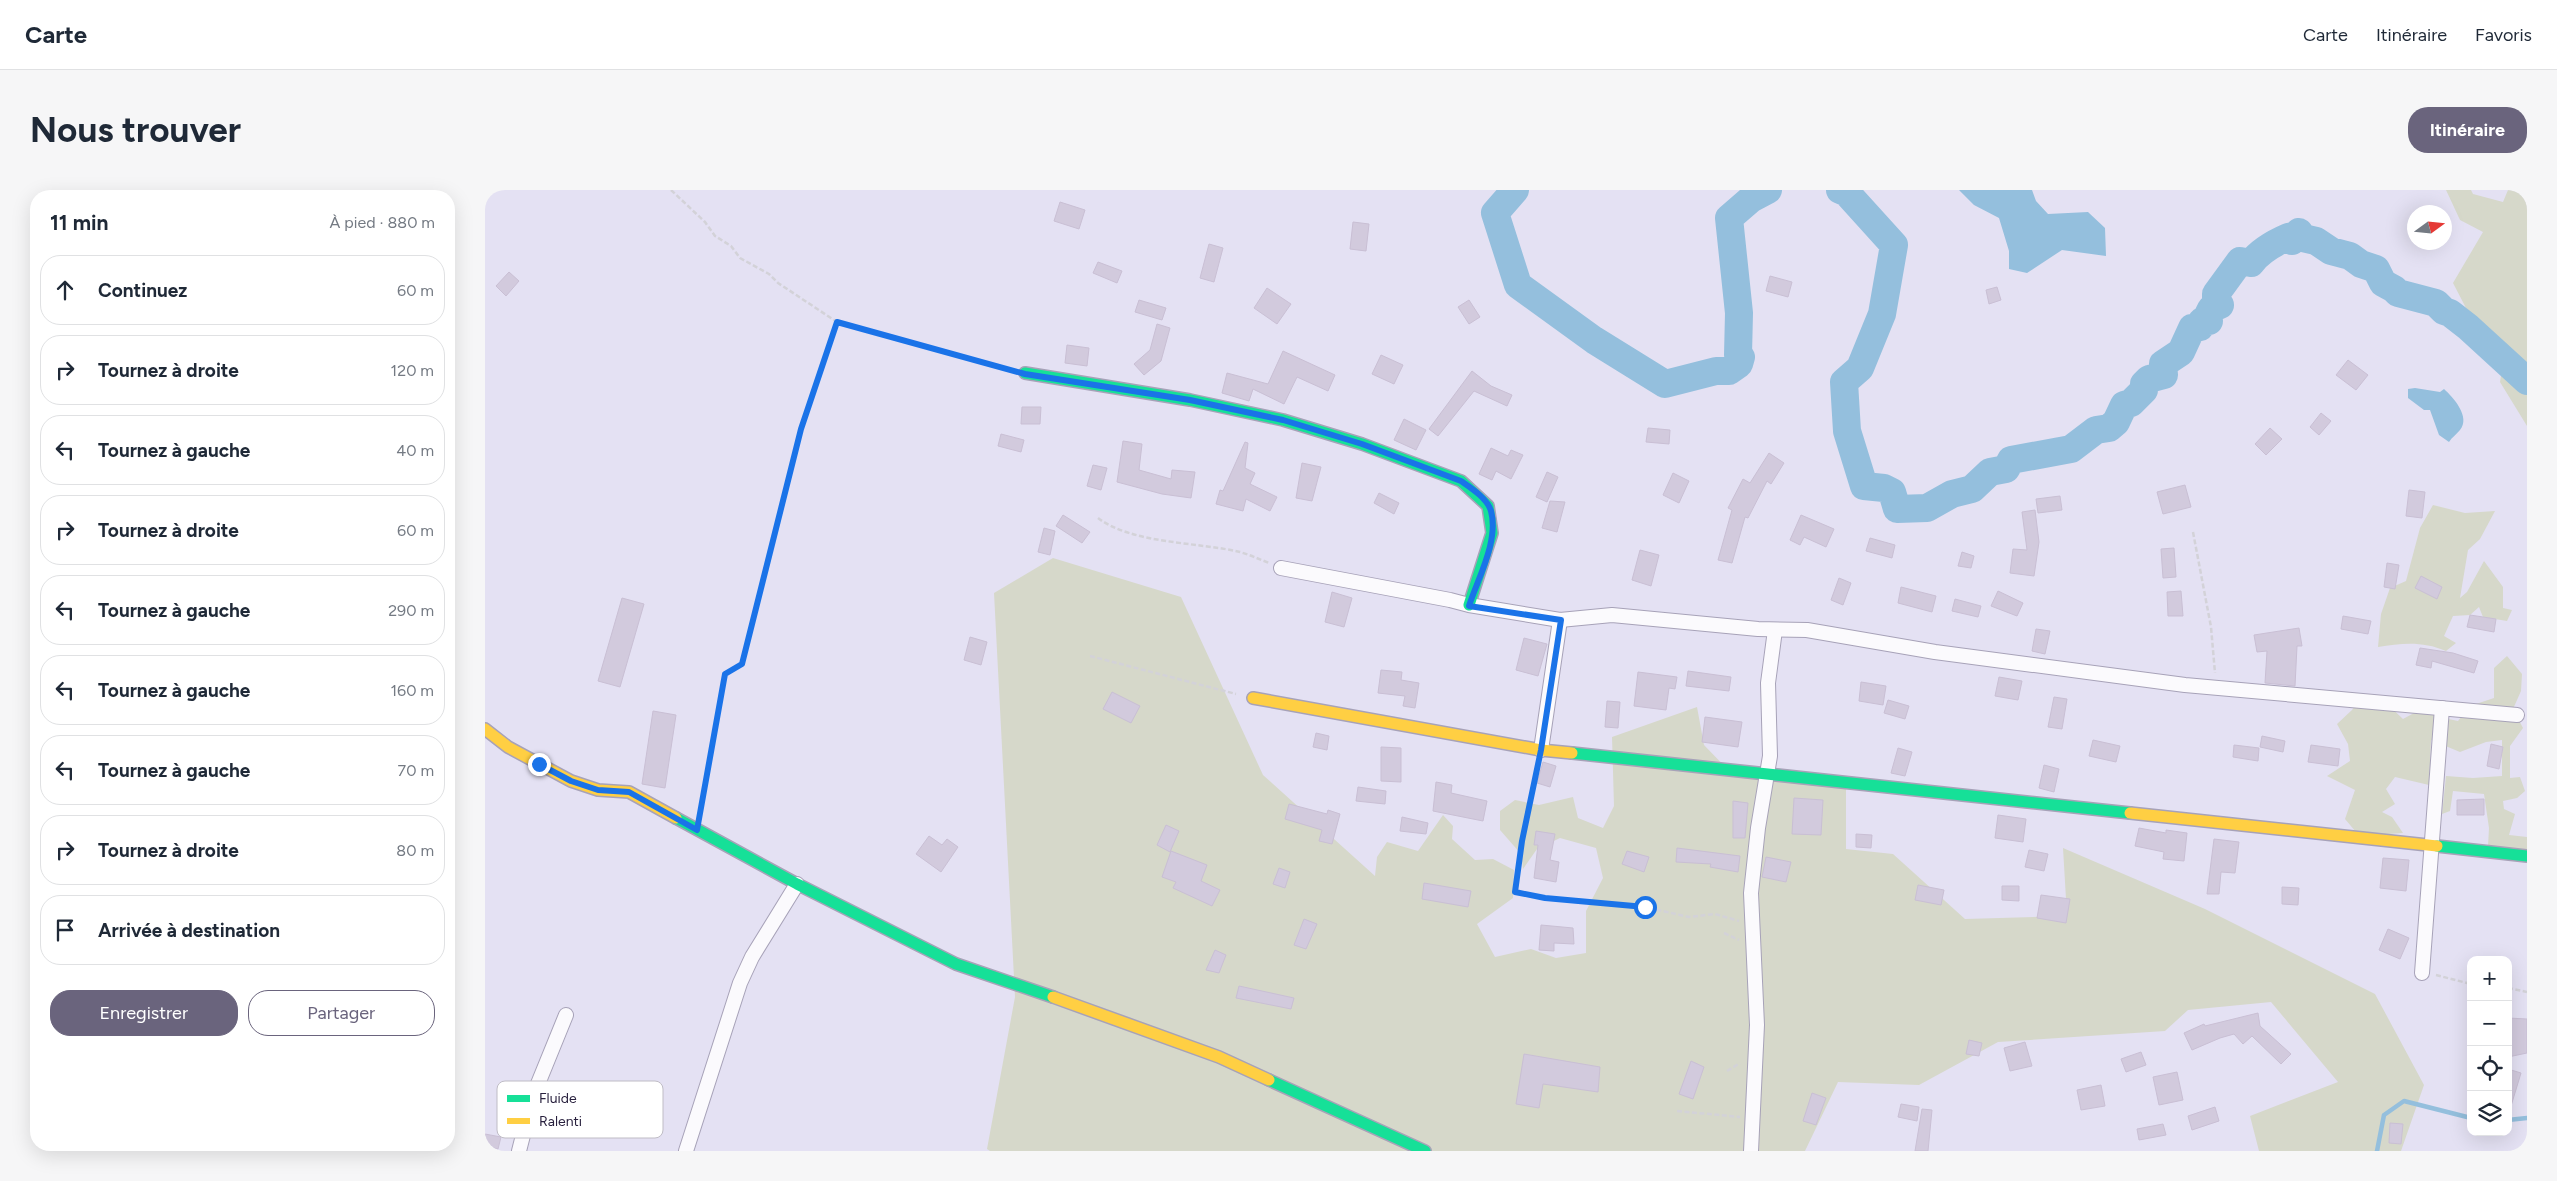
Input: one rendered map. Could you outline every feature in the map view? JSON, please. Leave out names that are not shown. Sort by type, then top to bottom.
[{"type":"street","points":[[1025,374],[1190,400],[1283,420],[1362,444],[1461,481],[1485,500],[1491,511],[1492,538],[1469,606]]},
{"type":"street","points":[[1281,568],[1451,600],[1469,606],[1561,620],[1612,616],[1816,632],[1935,652],[2214,688],[2517,715]]},
{"type":"street","points":[[1541,750],[1561,620]]},
{"type":"street","points":[[1751,1151],[1757,1025],[1751,893],[1758,828],[1770,756],[1768,683],[1775,630]]},
{"type":"street","points":[[1253,698],[1541,750],[2527,856]]},
{"type":"street","points":[[2422,973],[2442,708]]},
{"type":"street","points":[[486,733],[571,781],[598,790],[629,792],[797,884],[956,964],[1089,1009],[1219,1057],[1425,1151]]},
{"type":"street","points":[[686,1151],[740,983],[752,957],[797,884]]},
{"type":"street","points":[[539,1081],[566,1015]]},
{"type":"street","points":[[519,1151],[522,1138]]},
{"type":"path","points":[[671,190],[705,222],[715,236],[731,246],[740,258],[769,274],[778,283],[837,322],[1025,374]]},
{"type":"path","points":[[697,830],[725,674],[742,664],[801,429],[837,322]]},
{"type":"path","points":[[1098,518],[1110,527],[1174,543],[1240,552],[1281,568]]},
{"type":"path","points":[[2193,532],[2216,664],[2214,688]]},
{"type":"path","points":[[1090,656],[1253,698]]},
{"type":"path","points":[[1541,750],[1522,841],[1515,892],[1545,898],[1645,907],[1689,918],[1715,914],[1736,920],[1753,930]]},
{"type":"path","points":[[2422,973],[2467,983]]},
{"type":"path","points":[[2512,989],[2527,992]]},
{"type":"path","points":[[1677,1111],[1754,1118]]},
{"type":"shaded area","points":[[2446,190],[2471,190],[2473,194],[2503,202],[2508,190],[2527,190],[2527,426],[2500,382],[2506,345],[2466,308],[2453,283],[2483,232],[2460,220]]},
{"type":"shaded area","points":[[2433,505],[2465,513],[2495,511],[2480,539],[2468,550],[2460,598],[2467,592],[2484,561],[2503,587],[2503,608],[2512,610],[2507,621],[2483,617],[2479,607],[2470,615],[2453,616],[2444,636],[2456,643],[2446,651],[2421,644],[2378,647],[2381,614],[2390,588],[2406,581],[2420,528]]},
{"type":"shaded area","points":[[1053,558],[1181,597],[1263,775],[1375,876],[1377,857],[1387,842],[1418,851],[1443,815],[1453,826],[1452,839],[1475,860],[1493,859],[1514,870],[1513,898],[1477,924],[1495,957],[1531,949],[1556,958],[1586,953],[1586,911],[1603,878],[1596,848],[1560,838],[1537,849],[1523,869],[1521,854],[1500,830],[1500,811],[1515,800],[1539,805],[1573,797],[1578,818],[1603,828],[1614,806],[1612,737],[1697,707],[1704,745],[1734,776],[1846,789],[1846,849],[1893,854],[1965,919],[2067,916],[2063,848],[2205,909],[2375,994],[2424,1085],[2401,1151],[2259,1151],[2250,1116],[2338,1082],[2271,1002],[2188,1010],[2165,1031],[1998,1042],[1919,1085],[1838,1082],[1805,1151],[990,1151],[987,1149],[1015,997],[994,593]]},
{"type":"shaded area","points":[[2507,656],[2522,674],[2521,691],[2513,709],[2523,728],[2510,746],[2510,778],[2520,777],[2525,791],[2517,798],[2503,801],[2504,809],[2515,814],[2509,835],[2527,837],[2527,851],[2488,846],[2489,828],[2484,794],[2453,791],[2450,811],[2442,814],[2446,776],[2473,778],[2502,776],[2502,740],[2486,742],[2460,752],[2431,740],[2429,785],[2395,777],[2386,789],[2395,804],[2382,812],[2392,817],[2403,833],[2374,835],[2356,832],[2345,819],[2355,790],[2327,776],[2350,761],[2348,744],[2337,724],[2352,710],[2362,696],[2381,698],[2403,719],[2436,701],[2434,716],[2458,721],[2470,706],[2494,698],[2494,668]]},
{"type":"water","points":[[1959,190],[2032,190],[2036,201],[2048,214],[2088,212],[2105,228],[2106,256],[2062,250],[2027,273],[2009,269],[2009,251],[1999,218],[1974,205]]},
{"type":"water","points":[[2415,388],[2440,392],[2444,389],[2459,408],[2462,413],[2463,425],[2449,442],[2439,435],[2430,410],[2424,410],[2408,398],[2408,389]]},
{"type":"building","points":[[1060,202],[1085,210],[1079,229],[1054,221]]},
{"type":"building","points":[[1353,222],[1369,224],[1366,251],[1350,249]]},
{"type":"building","points":[[1209,244],[1223,248],[1214,282],[1200,278]]},
{"type":"building","points":[[1098,262],[1122,271],[1117,283],[1093,273]]},
{"type":"building","points":[[509,272],[519,281],[506,296],[496,286]]},
{"type":"building","points":[[1770,276],[1792,282],[1788,297],[1766,291]]},
{"type":"building","points":[[1997,287],[2001,300],[1989,304],[1986,290]]},
{"type":"building","points":[[1267,288],[1291,304],[1277,324],[1254,308]]},
{"type":"building","points":[[1139,300],[1166,308],[1162,320],[1135,312]]},
{"type":"building","points":[[1469,300],[1480,317],[1469,324],[1458,307]]},
{"type":"building","points":[[1157,324],[1170,328],[1161,361],[1144,375],[1134,364],[1150,350]]},
{"type":"building","points":[[1067,345],[1089,348],[1087,366],[1065,363]]},
{"type":"building","points":[[1283,351],[1335,375],[1328,391],[1297,377],[1284,404],[1253,389],[1249,401],[1222,393],[1227,373],[1268,384]]},
{"type":"building","points":[[1381,355],[1403,365],[1394,384],[1372,374]]},
{"type":"building","points":[[2348,360],[2368,375],[2356,390],[2336,375]]},
{"type":"building","points":[[1472,371],[1491,386],[1512,395],[1507,406],[1474,391],[1438,436],[1429,429]]},
{"type":"building","points":[[1022,407],[1041,407],[1040,424],[1021,424]]},
{"type":"building","points":[[2321,413],[2331,421],[2319,435],[2310,427]]},
{"type":"building","points":[[1404,419],[1426,430],[1416,450],[1394,440]]},
{"type":"building","points":[[1648,428],[1670,430],[1669,444],[1646,442]]},
{"type":"building","points":[[2270,428],[2282,439],[2266,455],[2255,444]]},
{"type":"building","points":[[1001,434],[1024,440],[1021,452],[998,446]]},
{"type":"building","points":[[1123,441],[1142,444],[1139,470],[1171,479],[1172,470],[1195,472],[1191,498],[1162,494],[1117,482]]},
{"type":"building","points":[[1245,442],[1248,443],[1245,468],[1255,473],[1250,484],[1277,497],[1270,511],[1246,499],[1243,511],[1216,504],[1220,490],[1223,491]]},
{"type":"building","points":[[1491,448],[1508,456],[1511,450],[1523,455],[1511,479],[1496,471],[1492,480],[1479,474]]},
{"type":"building","points":[[1769,453],[1784,463],[1771,484],[1767,481],[1748,518],[1745,517],[1732,563],[1718,560],[1732,510],[1728,508],[1743,479],[1750,483]]},
{"type":"building","points":[[1302,463],[1321,467],[1312,501],[1296,498]]},
{"type":"building","points":[[1093,465],[1107,468],[1101,490],[1087,486]]},
{"type":"building","points":[[1547,472],[1558,477],[1547,502],[1536,497]]},
{"type":"building","points":[[1673,473],[1689,481],[1679,503],[1663,495]]},
{"type":"building","points":[[2185,485],[2191,507],[2163,514],[2157,492]]},
{"type":"building","points":[[2409,490],[2425,492],[2422,518],[2406,516]]},
{"type":"building","points":[[1379,493],[1399,503],[1394,514],[1374,503]]},
{"type":"building","points":[[2060,496],[2062,510],[2038,513],[2036,499]]},
{"type":"building","points":[[1550,501],[1565,502],[1557,532],[1542,528]]},
{"type":"building","points":[[2035,510],[2039,542],[2034,576],[2010,573],[2013,549],[2027,550],[2022,512]]},
{"type":"building","points":[[1063,515],[1090,532],[1082,543],[1056,526]]},
{"type":"building","points":[[1801,515],[1834,529],[1826,547],[1804,537],[1800,545],[1790,540]]},
{"type":"building","points":[[1044,528],[1055,531],[1050,555],[1038,552]]},
{"type":"building","points":[[1870,538],[1895,545],[1892,558],[1866,551]]},
{"type":"building","points":[[2174,548],[2176,577],[2163,578],[2161,549]]},
{"type":"building","points":[[1640,550],[1659,555],[1651,586],[1632,580]]},
{"type":"building","points":[[1962,552],[1974,556],[1971,568],[1958,566]]},
{"type":"building","points":[[2387,563],[2399,565],[2395,589],[2384,587]]},
{"type":"building","points":[[2421,576],[2442,587],[2437,599],[2415,588]]},
{"type":"building","points":[[1839,578],[1851,583],[1843,605],[1831,600]]},
{"type":"building","points":[[1901,587],[1936,596],[1932,612],[1898,603]]},
{"type":"building","points":[[1998,591],[2023,603],[2017,616],[1991,606]]},
{"type":"building","points":[[2181,591],[2183,616],[2168,616],[2167,592]]},
{"type":"building","points":[[1332,592],[1352,598],[1344,627],[1325,622]]},
{"type":"building","points":[[622,598],[644,604],[620,687],[598,681]]},
{"type":"building","points":[[1955,599],[1981,606],[1978,617],[1952,611]]},
{"type":"building","points":[[2470,615],[2496,619],[2494,632],[2467,627]]},
{"type":"building","points":[[2343,616],[2371,621],[2368,634],[2341,629]]},
{"type":"building","points":[[2299,628],[2302,646],[2297,646],[2295,686],[2265,683],[2267,651],[2257,652],[2254,635]]},
{"type":"building","points":[[2036,629],[2050,631],[2045,654],[2032,651]]},
{"type":"building","points":[[970,637],[987,642],[981,665],[964,660]]},
{"type":"building","points":[[1524,638],[1547,644],[1538,676],[1516,670]]},
{"type":"building","points":[[2420,648],[2453,653],[2478,661],[2474,673],[2432,661],[2431,668],[2416,665]]},
{"type":"building","points":[[1381,670],[1402,672],[1401,680],[1419,683],[1415,708],[1403,706],[1405,696],[1378,693]]},
{"type":"building","points":[[1688,671],[1731,677],[1729,691],[1686,686]]},
{"type":"building","points":[[1638,672],[1677,677],[1675,689],[1669,688],[1666,710],[1634,706]]},
{"type":"building","points":[[1999,677],[2022,681],[2018,700],[1995,696]]},
{"type":"building","points":[[1861,682],[1886,686],[1883,705],[1859,701]]},
{"type":"building","points":[[1112,692],[1140,706],[1131,723],[1103,709]]},
{"type":"building","points":[[2054,697],[2067,699],[2062,729],[2048,727]]},
{"type":"building","points":[[1888,700],[1909,706],[1905,719],[1884,713]]},
{"type":"building","points":[[1607,701],[1620,702],[1618,728],[1605,727]]},
{"type":"building","points":[[653,711],[676,715],[665,788],[642,784]]},
{"type":"building","points":[[1705,717],[1742,722],[1738,747],[1702,742]]},
{"type":"building","points":[[1316,733],[1329,736],[1327,750],[1313,747]]},
{"type":"building","points":[[2262,736],[2285,741],[2283,752],[2260,747]]},
{"type":"building","points":[[2093,740],[2120,746],[2116,762],[2089,756]]},
{"type":"building","points":[[2491,744],[2503,747],[2499,769],[2487,766]]},
{"type":"building","points":[[2234,745],[2259,748],[2258,761],[2233,757]]},
{"type":"building","points":[[2311,745],[2340,749],[2338,766],[2308,762]]},
{"type":"building","points":[[1381,747],[1401,748],[1401,782],[1381,781]]},
{"type":"building","points":[[1898,748],[1912,752],[1905,776],[1891,773]]},
{"type":"building","points":[[1543,762],[1556,766],[1550,787],[1537,783]]},
{"type":"building","points":[[2044,765],[2059,769],[2054,792],[2039,788]]},
{"type":"building","points":[[1436,782],[1452,785],[1451,793],[1487,801],[1483,821],[1433,811]]},
{"type":"building","points":[[1358,787],[1386,791],[1385,804],[1356,801]]},
{"type":"building","points":[[1794,798],[1823,800],[1821,835],[1792,834]]},
{"type":"building","points":[[2484,799],[2484,815],[2457,815],[2457,800]]},
{"type":"building","points":[[1733,801],[1748,803],[1745,838],[1733,838]]},
{"type":"building","points":[[1289,804],[1327,814],[1328,810],[1340,814],[1332,844],[1319,841],[1322,830],[1285,819]]},
{"type":"building","points":[[1998,815],[2026,819],[2023,842],[1995,838]]},
{"type":"building","points":[[1402,817],[1428,823],[1426,834],[1400,831]]},
{"type":"building","points":[[1166,825],[1179,831],[1170,852],[1157,845]]},
{"type":"building","points":[[2139,828],[2166,833],[2166,830],[2187,833],[2184,861],[2163,859],[2164,852],[2135,846]]},
{"type":"building","points":[[1536,831],[1555,834],[1550,860],[1559,862],[1556,882],[1534,878],[1538,845],[1534,845]]},
{"type":"building","points":[[1856,834],[1872,835],[1871,848],[1856,847]]},
{"type":"building","points":[[929,836],[942,845],[947,839],[958,847],[941,872],[916,854]]},
{"type":"building","points":[[2214,839],[2239,842],[2235,873],[2221,872],[2219,894],[2207,894]]},
{"type":"building","points":[[1677,848],[1740,856],[1738,872],[1710,867],[1711,864],[1676,862]]},
{"type":"building","points":[[2029,850],[2048,854],[2044,871],[2025,867]]},
{"type":"building","points":[[1171,851],[1207,865],[1201,881],[1220,890],[1212,906],[1173,888],[1176,882],[1162,877]]},
{"type":"building","points":[[1627,851],[1649,857],[1644,872],[1622,864]]},
{"type":"building","points":[[1766,857],[1791,862],[1786,882],[1762,877]]},
{"type":"building","points":[[2383,858],[2409,860],[2406,891],[2380,888]]},
{"type":"building","points":[[1279,868],[1290,872],[1285,888],[1273,884]]},
{"type":"building","points":[[1424,883],[1471,891],[1468,907],[1422,899]]},
{"type":"building","points":[[1918,885],[1944,890],[1941,905],[1915,900]]},
{"type":"building","points":[[2002,886],[2019,886],[2019,901],[2002,900]]},
{"type":"building","points":[[2282,887],[2299,888],[2298,905],[2282,904]]},
{"type":"building","points":[[2041,895],[2070,899],[2066,923],[2037,918]]},
{"type":"building","points":[[1304,919],[1317,924],[1306,949],[1294,945]]},
{"type":"building","points":[[1541,925],[1573,928],[1574,944],[1554,943],[1554,951],[1539,950]]},
{"type":"building","points":[[2388,929],[2409,938],[2400,959],[2379,950]]},
{"type":"building","points":[[1215,950],[1226,955],[1219,973],[1206,970]]},
{"type":"building","points":[[1239,986],[1294,998],[1291,1009],[1236,998]]},
{"type":"building","points":[[2258,1013],[2260,1026],[2291,1054],[2281,1064],[2252,1036],[2243,1044],[2234,1034],[2192,1050],[2184,1033],[2204,1024],[2205,1026]]},
{"type":"building","points":[[2512,1018],[2527,1019],[2527,1053],[2512,1056]]},
{"type":"building","points":[[1969,1040],[1982,1043],[1979,1056],[1966,1054]]},
{"type":"building","points":[[2025,1042],[2032,1066],[2010,1071],[2004,1048]]},
{"type":"building","points":[[2141,1052],[2146,1065],[2126,1072],[2121,1059]]},
{"type":"building","points":[[1524,1054],[1600,1067],[1598,1092],[1543,1084],[1539,1108],[1516,1104]]},
{"type":"building","points":[[1691,1061],[1704,1067],[1693,1099],[1679,1094]]},
{"type":"building","points":[[2512,1070],[2521,1073],[2512,1103]]},
{"type":"building","points":[[2177,1072],[2183,1100],[2159,1105],[2153,1077]]},
{"type":"building","points":[[2101,1085],[2105,1106],[2081,1110],[2077,1090]]},
{"type":"building","points":[[1812,1093],[1826,1098],[1816,1125],[1803,1121]]},
{"type":"building","points":[[1901,1104],[1919,1107],[1917,1121],[1898,1117]]},
{"type":"building","points":[[2215,1107],[2219,1121],[2192,1130],[2188,1116]]},
{"type":"building","points":[[1922,1109],[1932,1110],[1928,1151],[1915,1151]]},
{"type":"building","points":[[2390,1123],[2403,1124],[2401,1144],[2389,1143]]},
{"type":"building","points":[[2163,1124],[2166,1135],[2139,1140],[2137,1129]]},
{"type":"building","points":[[485,1134],[501,1138],[498,1149],[485,1146]]},
{"type":"waterway","points":[[1515,190],[1495,213],[1518,285],[1594,340],[1665,384],[1716,371],[1729,371],[1739,364],[1741,357],[1738,355],[1739,313],[1729,218],[1751,199],[1768,190]]},
{"type":"waterway","points":[[1840,190],[1847,193],[1894,245],[1882,314],[1860,368],[1844,382],[1847,431],[1864,486],[1884,488],[1892,492],[1897,509],[1927,508],[1952,494],[1972,489],[1990,472],[2006,469],[2011,460],[2071,449],[2096,430],[2109,428],[2116,422],[2124,405],[2131,403],[2144,390],[2144,384],[2149,379],[2164,375],[2163,364],[2181,352],[2192,328],[2200,327],[2202,321],[2209,321],[2208,315],[2211,309],[2220,305],[2216,299],[2216,294],[2240,261],[2251,263],[2278,242],[2288,237],[2292,241],[2299,232],[2303,238],[2316,241],[2331,251],[2350,256],[2361,264],[2376,269],[2383,283],[2398,293],[2436,303],[2444,311],[2450,313],[2468,327],[2527,381]]},
{"type":"waterway","points":[[2377,1151],[2384,1115],[2404,1101],[2467,1117]]},
{"type":"waterway","points":[[2512,1120],[2527,1118]]},
{"type":"traffic: fast","points":[[1025,373],[1190,400],[1283,420],[1362,444],[1461,481],[1488,506],[1492,533],[1469,605]]},
{"type":"traffic: fast","points":[[1572,753],[2130,813]]},
{"type":"traffic: fast","points":[[676,818],[797,884],[956,964],[1053,997]]},
{"type":"traffic: fast","points":[[2437,846],[2527,856]]},
{"type":"traffic: fast","points":[[1269,1080],[1425,1151]]},
{"type":"traffic: slow","points":[[1253,698],[1541,750],[1572,753]]},
{"type":"traffic: slow","points":[[485,729],[508,747],[571,781],[598,790],[629,792],[676,818]]},
{"type":"traffic: slow","points":[[2130,813],[2437,846]]},
{"type":"traffic: slow","points":[[1053,997],[1219,1057],[1269,1080]]},
{"type":"route","points":[[539,764],[571,781],[598,790],[629,792],[697,830],[725,674],[742,664],[801,429],[837,322],[1025,374],[1190,400],[1283,420],[1362,444],[1461,481],[1471,488],[1485,500],[1491,511],[1492,538],[1469,606],[1561,620],[1541,750],[1522,841],[1515,892],[1545,898],[1645,907]]}]
